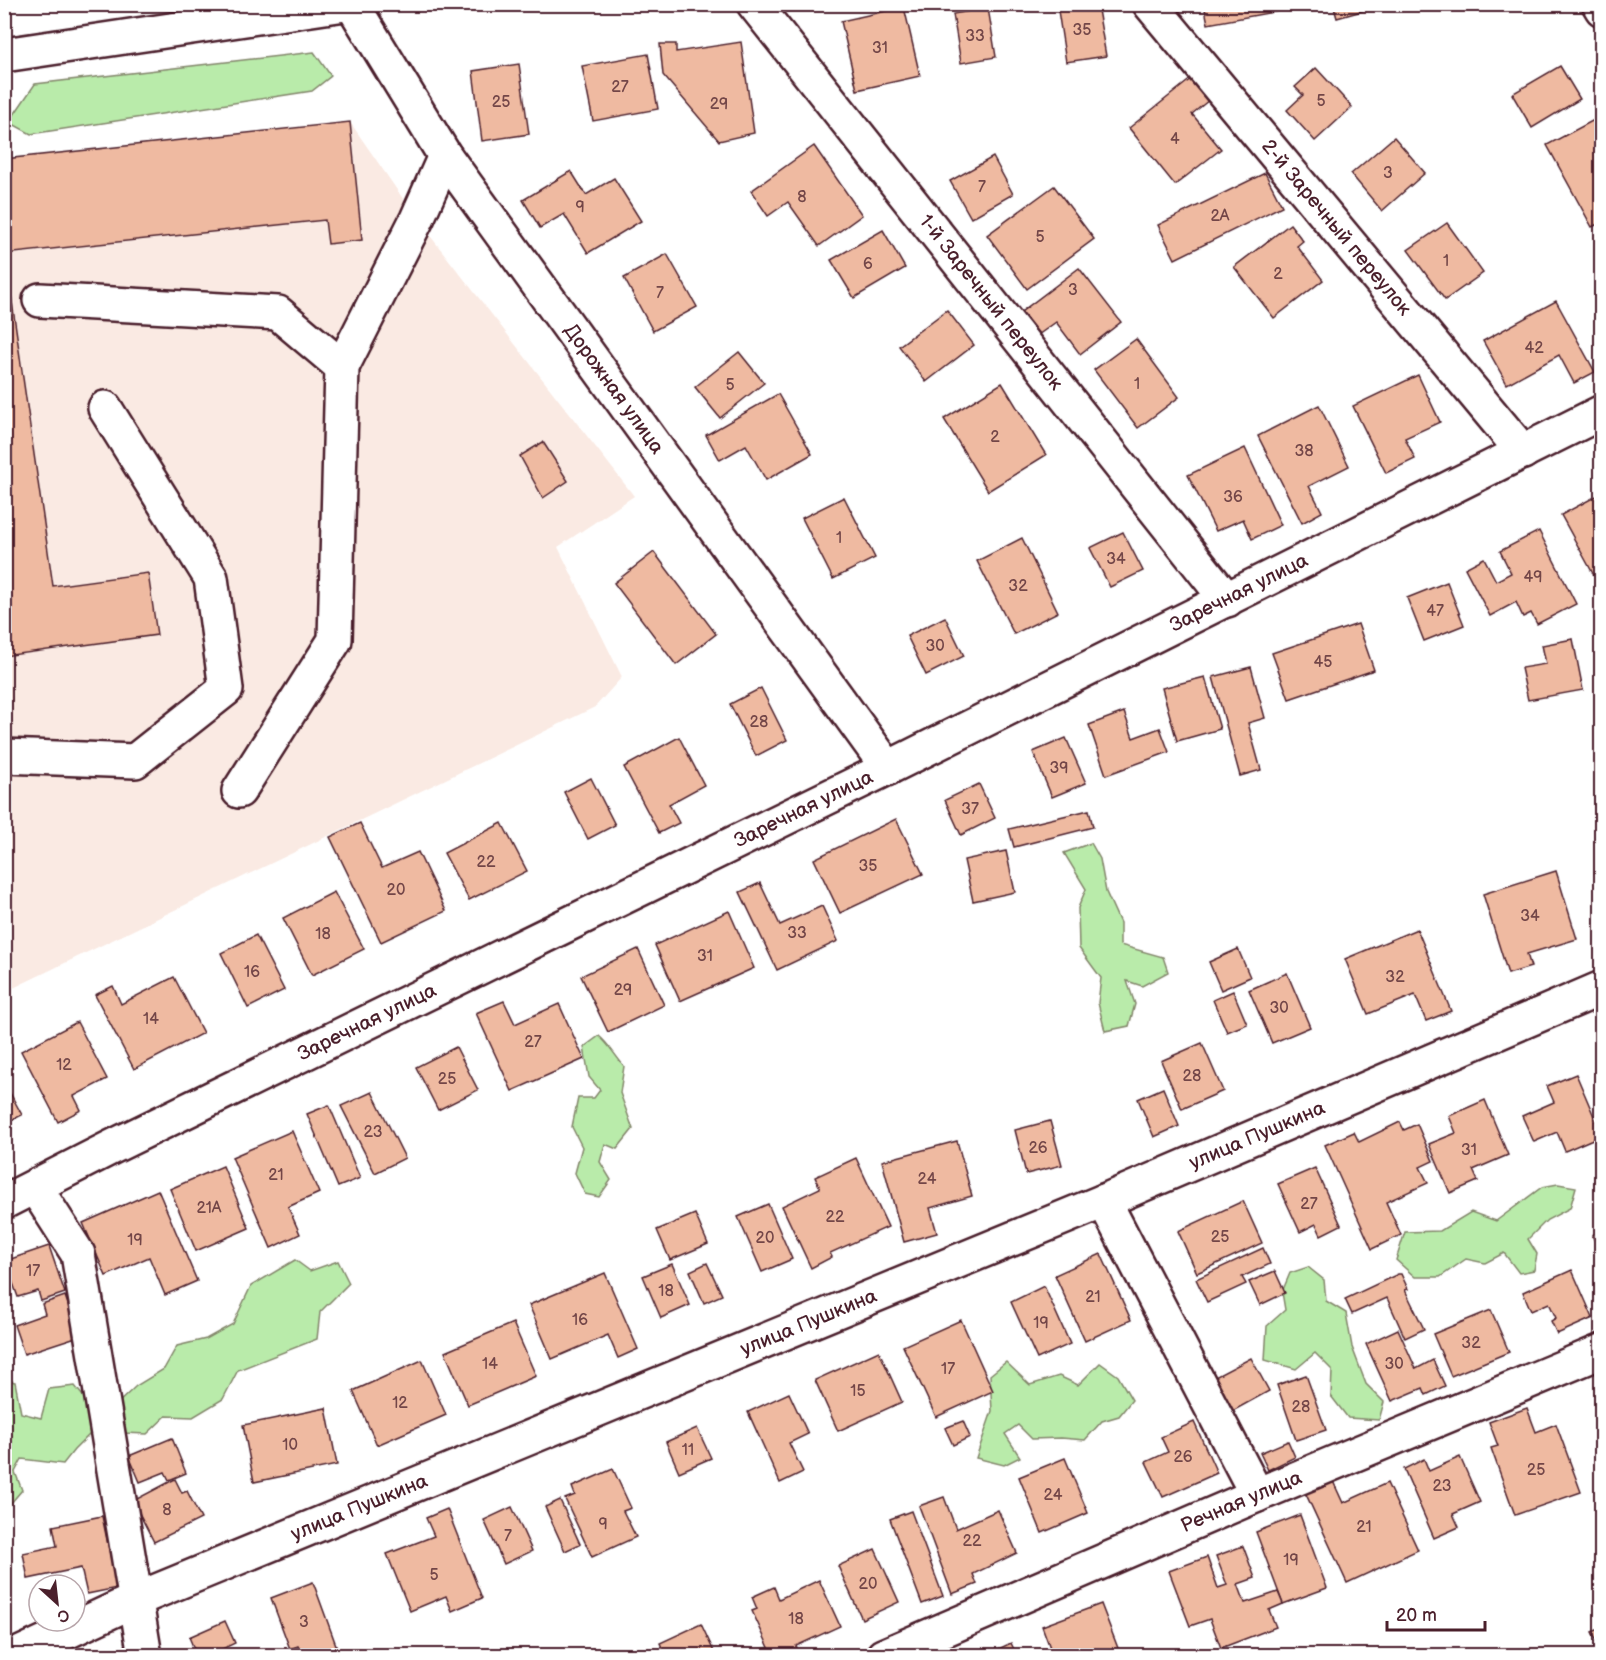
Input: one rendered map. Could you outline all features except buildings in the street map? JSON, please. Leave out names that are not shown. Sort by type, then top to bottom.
[{"type":"street","points":[[4,55],[345,4]]},
{"type":"street","name":"Дорожная улица","points":[[352,4],[445,156],[888,768]]},
{"type":"street","name":"1-й Заречный переулок","points":[[754,4],[1227,600]]},
{"type":"street","name":"2-й Заречный переулок","points":[[1150,4],[1522,452]]},
{"type":"street","points":[[1599,4],[1602,9]]},
{"type":"street","points":[[238,791],[335,640],[342,367],[417,219],[445,156]]},
{"type":"street","points":[[40,300],[278,313],[342,367]]},
{"type":"street","points":[[4,756],[135,761],[226,689],[211,578],[105,408]]},
{"type":"street","name":"Заречная улица","points":[[4,1202],[888,768],[1602,412]]},
{"type":"street","name":"улица Пушкина","points":[[15,1656],[135,1600],[1104,1201],[1602,988]]},
{"type":"street","points":[[35,1187],[78,1254],[145,1656]]},
{"type":"street","points":[[1104,1201],[1257,1495]]},
{"type":"street","name":"Речная улица","points":[[883,1656],[1257,1495],[1602,1351]]},
{"type":"path","points":[[4,7],[26,4]]},
{"type":"shaded area","points":[[350,122],[417,219],[634,496],[558,547],[622,677],[595,707],[5,992],[5,160]]},
{"type":"green space","points":[[314,52],[331,76],[312,91],[31,134],[9,122],[35,84]]},
{"type":"green space","points":[[1091,843],[1100,859],[1106,892],[1120,923],[1120,945],[1163,957],[1168,972],[1142,986],[1127,981],[1135,1004],[1129,1026],[1105,1031],[1098,1003],[1101,978],[1079,948],[1078,908],[1086,889],[1064,853]]},
{"type":"green space","points":[[599,1036],[624,1066],[620,1093],[633,1129],[617,1149],[605,1144],[600,1162],[611,1180],[599,1197],[585,1194],[575,1173],[582,1147],[572,1127],[578,1098],[594,1098],[600,1090],[589,1077],[584,1047]]},
{"type":"green space","points":[[1558,1184],[1576,1187],[1570,1208],[1547,1220],[1528,1239],[1537,1254],[1534,1270],[1519,1273],[1504,1253],[1485,1263],[1466,1259],[1440,1277],[1415,1277],[1396,1260],[1405,1232],[1440,1231],[1471,1212],[1496,1221],[1542,1187]]},
{"type":"green space","points":[[295,1260],[310,1271],[338,1261],[349,1283],[320,1312],[317,1339],[238,1370],[223,1399],[193,1417],[166,1416],[147,1434],[124,1433],[114,1407],[136,1386],[164,1369],[177,1346],[206,1339],[233,1324],[251,1286]]},
{"type":"green space","points":[[1308,1267],[1324,1280],[1326,1301],[1346,1313],[1352,1347],[1366,1384],[1384,1402],[1379,1420],[1348,1418],[1331,1396],[1332,1370],[1315,1353],[1296,1369],[1265,1360],[1267,1326],[1285,1310],[1282,1292],[1290,1273]]},
{"type":"green space","points":[[1006,1362],[1030,1385],[1059,1376],[1078,1385],[1100,1363],[1118,1376],[1132,1400],[1119,1416],[1102,1421],[1085,1440],[1032,1439],[1018,1425],[1005,1434],[1020,1457],[1004,1465],[976,1458],[992,1411],[990,1375]]},
{"type":"green space","points":[[5,1380],[15,1382],[21,1413],[41,1418],[49,1389],[75,1386],[90,1405],[94,1430],[63,1464],[22,1459],[15,1472],[22,1490],[5,1510]]},
{"type":"green space","points":[[772,1647],[776,1656],[735,1656],[739,1653]]}]
